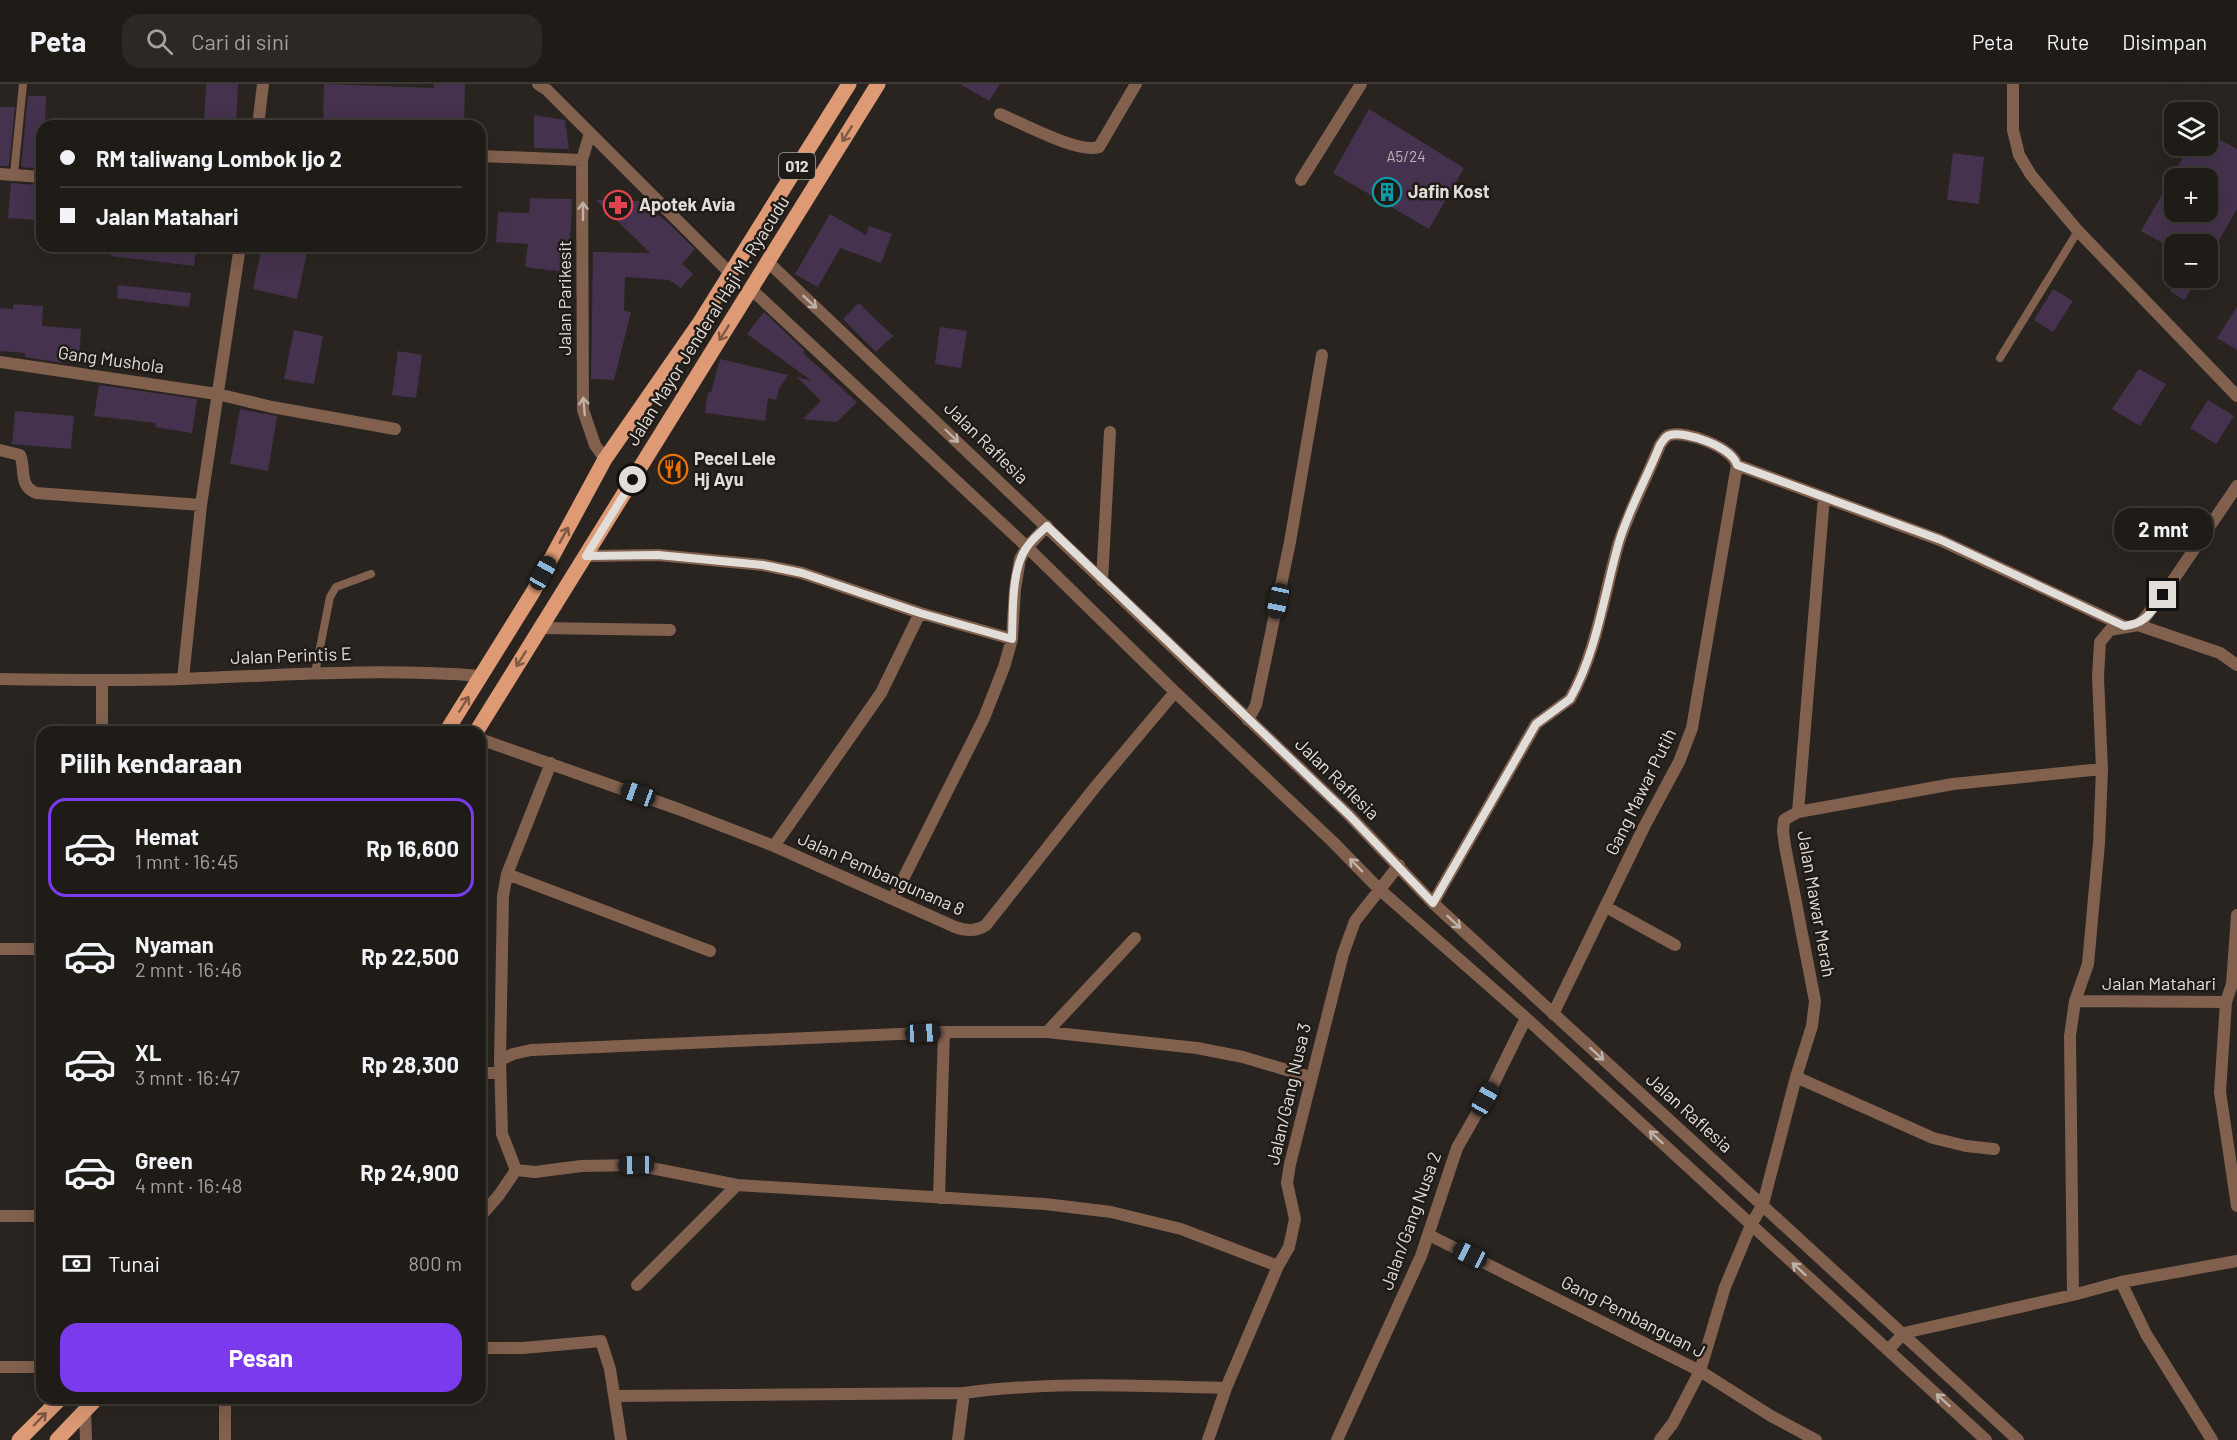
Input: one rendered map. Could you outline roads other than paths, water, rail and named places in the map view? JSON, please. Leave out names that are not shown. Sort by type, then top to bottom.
[{"type":"main road","name":"Jalan Mayor Jenderal Haji M. Ryacudu","points":[[450,726],[533,592],[605,459],[700,322],[849,84]]},
{"type":"main road","name":"Jalan Mayor Jenderal Haji M. Ryacudu","points":[[480,726],[878,84]]},
{"type":"main road","points":[[533,592],[536,605],[546,606],[567,573],[583,561]]},
{"type":"main road","points":[[484,670],[503,653],[526,618],[532,618],[541,628]]},
{"type":"main road","points":[[19,1440],[55,1404]]},
{"type":"main road","points":[[57,1440],[91,1404]]},
{"type":"street","points":[[259,120],[263,84]]},
{"type":"street","points":[[538,84],[548,90],[732,271]]},
{"type":"street","points":[[1000,114],[1077,147],[1092,150],[1099,147],[1136,84]]},
{"type":"street","points":[[1301,180],[1361,84]]},
{"type":"street","points":[[2013,84],[2013,130],[2019,155],[2031,175],[2078,231],[2237,396]]},
{"type":"street","name":"Jalan Parikesit","points":[[590,133],[582,160],[583,410],[592,439],[605,459]]},
{"type":"street","points":[[486,156],[582,160]]},
{"type":"street","points":[[0,174],[36,176]]},
{"type":"street","points":[[183,679],[201,505],[239,252]]},
{"type":"street","name":"Jalan Raflesia","points":[[766,265],[1349,815],[1433,903],[1508,975],[2018,1440]]},
{"type":"street","points":[[753,286],[1028,545],[1174,692],[1381,887],[1752,1223],[1986,1440]]},
{"type":"street","points":[[1248,720],[1256,705],[1290,542],[1322,355]]},
{"type":"street","name":"Gang Mushola","points":[[0,362],[217,394],[272,407],[395,429]]},
{"type":"street","points":[[1102,580],[1110,432]]},
{"type":"street","points":[[1433,903],[1536,724],[1570,699],[1573,693],[1587,660],[1620,539],[1660,445],[1666,436],[1671,434],[1694,438],[1722,447],[1737,461],[1737,465],[1941,540],[2124,626]]},
{"type":"street","points":[[0,450],[20,454],[23,461],[25,485],[36,492],[201,505]]},
{"type":"street","name":"Gang Mawar Putih","points":[[1553,1014],[1644,827],[1679,762],[1692,728],[1737,465]]},
{"type":"street","points":[[2138,625],[2174,579],[2237,486]]},
{"type":"street","points":[[1797,812],[1824,497]]},
{"type":"street","points":[[893,899],[984,718],[1004,667],[1012,639],[1015,589],[1020,559],[1028,545],[1045,528]]},
{"type":"street","points":[[583,561],[658,555],[763,565],[802,573],[920,613],[1012,639]]},
{"type":"street","points":[[774,846],[881,693],[920,613]]},
{"type":"street","points":[[2073,1295],[2070,1036],[2075,1001],[2088,964],[2099,843],[2102,769],[2098,677],[2100,642],[2110,630],[2138,625],[2220,653],[2237,666]]},
{"type":"street","points":[[541,628],[670,630]]},
{"type":"street","name":"Jalan Perintis E","points":[[0,679],[102,681],[315,673],[445,673],[484,670]]},
{"type":"street","points":[[102,681],[102,726]]},
{"type":"street","name":"Jalan Pembangunana 8","points":[[486,741],[774,846],[964,930],[980,929],[986,926],[1096,786],[1174,692]]},
{"type":"street","points":[[516,1170],[502,1134],[500,1060],[503,896],[507,874],[551,763]]},
{"type":"street","name":"Jalan Mawar Merah","points":[[1660,1440],[1673,1423],[1700,1371],[1725,1287],[1752,1223],[1762,1206],[1812,1026],[1815,1001],[1783,831],[1784,820],[1797,812],[1953,784],[2102,769]]},
{"type":"street","name":"Jalan/Gang Nusa 3","points":[[1208,1440],[1226,1388],[1278,1266],[1289,1247],[1294,1229],[1295,1219],[1287,1183],[1310,1077],[1342,954],[1355,921],[1398,867]]},
{"type":"street","points":[[507,874],[710,951]]},
{"type":"street","points":[[1606,907],[1675,945]]},
{"type":"street","name":"Jalan Matahari","points":[[2075,1001],[2226,1002],[2232,984],[2237,915]]},
{"type":"street","points":[[1047,1032],[1135,938]]},
{"type":"street","points":[[0,949],[36,949]]},
{"type":"street","points":[[1498,992],[1508,975]]},
{"type":"street","points":[[2226,1002],[2220,1092],[2237,1206]]},
{"type":"street","name":"Jalan/Gang Nusa 2","points":[[1337,1440],[1429,1234],[1457,1148],[1494,1083],[1526,1018]]},
{"type":"street","points":[[500,1060],[531,1050],[944,1032],[1047,1032],[1197,1048],[1243,1057],[1310,1077]]},
{"type":"street","points":[[939,1198],[944,1032]]},
{"type":"street","points":[[486,1073],[500,1073]]},
{"type":"street","points":[[1796,1077],[1933,1138],[1966,1146],[1994,1149]]},
{"type":"street","points":[[516,1170],[535,1172],[581,1166],[636,1165],[737,1185],[1044,1204],[1111,1212],[1181,1229],[1278,1266]]},
{"type":"street","points":[[486,1209],[516,1170]]},
{"type":"street","points":[[637,1285],[737,1185]]},
{"type":"street","points":[[0,1216],[36,1216]]},
{"type":"street","name":"Gang Pembanguan J","points":[[1429,1234],[1700,1371],[1733,1394],[1816,1440]]},
{"type":"street","points":[[1889,1349],[1903,1334],[2121,1282],[2237,1261]]},
{"type":"street","points":[[2121,1282],[2146,1334],[2212,1440]]},
{"type":"street","points":[[486,1348],[523,1348],[601,1341],[610,1369],[621,1440]]},
{"type":"street","points":[[0,1366],[36,1367]]},
{"type":"street","points":[[615,1396],[964,1393],[998,1388],[1073,1386],[1226,1388]]},
{"type":"street","points":[[958,1440],[964,1393]]},
{"type":"street","points":[[225,1404],[225,1440]]},
{"type":"street","points":[[85,1411],[86,1440]]},
{"type":"lane","points":[[14,174],[23,84]]},
{"type":"lane","points":[[2000,358],[2078,231]]},
{"type":"lane","points":[[315,673],[330,597],[336,587],[371,574]]},
{"type":"place","name":"Jafin Kost","points":[[1387,192]]},
{"type":"place","name":"Apotek Avia","points":[[618,205]]},
{"type":"place","name":"Pecel Lele Hj Ayu","points":[[673,469]]}]
